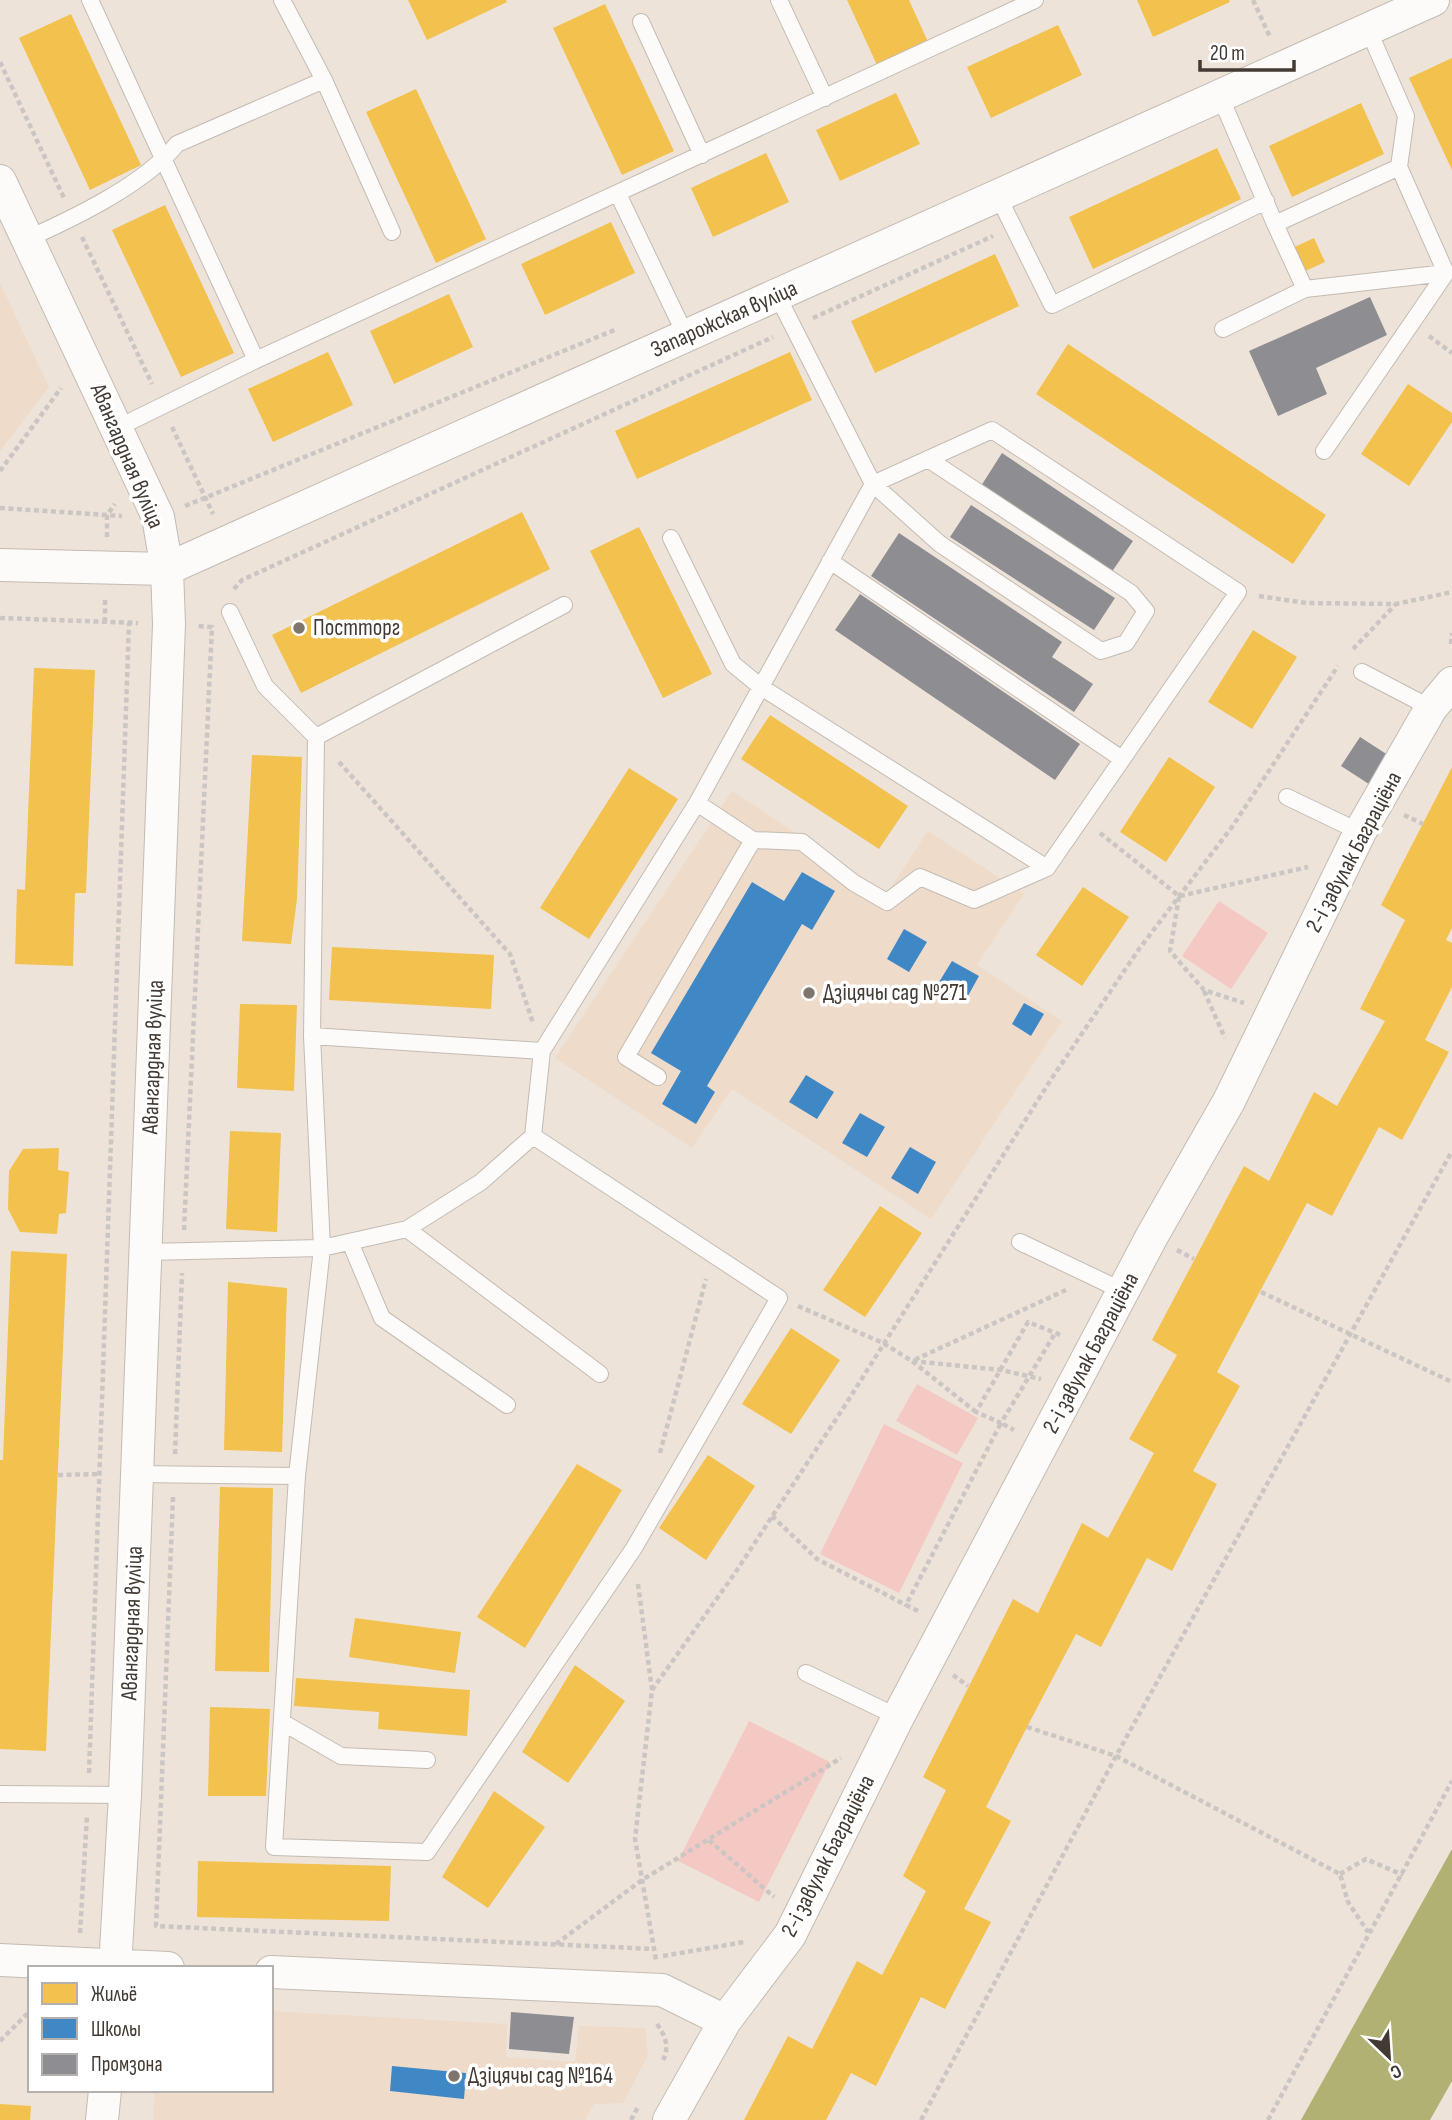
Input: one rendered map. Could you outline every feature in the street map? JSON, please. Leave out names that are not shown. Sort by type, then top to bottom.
[{"type":"street","name":"Запарожская вуліца","points":[[0,565],[167,569],[1433,0]]},
{"type":"street","name":"Авангардная вуліца","points":[[0,181],[158,517],[167,569],[169,624],[125,1795],[116,1966]]},
{"type":"street","name":"2-і завулак Баграціёна","points":[[669,2120],[724,2021],[795,1925],[947,1623],[1123,1291],[1242,1075],[1360,832],[1432,708],[1452,683]]},
{"type":"street","points":[[0,1960],[116,1966]]},
{"type":"street","points":[[273,1972],[657,2003],[724,2021]]},
{"type":"street","points":[[102,2120],[105,2092]]},
{"type":"lane","points":[[90,0],[256,360]]},
{"type":"lane","points":[[282,0],[324,80],[392,232]]},
{"type":"lane","points":[[779,0],[825,98]]},
{"type":"lane","points":[[117,428],[256,360],[1035,0]]},
{"type":"lane","points":[[640,22],[702,155]]},
{"type":"lane","points":[[1368,29],[1406,116],[1399,167],[1446,273]]},
{"type":"lane","points":[[27,239],[74,219],[163,161],[177,144],[324,80]]},
{"type":"lane","points":[[1220,96],[1305,289]]},
{"type":"lane","points":[[1275,224],[1399,167]]},
{"type":"lane","points":[[618,194],[687,336]]},
{"type":"lane","points":[[998,196],[1052,305],[1266,201]]},
{"type":"lane","points":[[1223,329],[1305,289],[1446,273]]},
{"type":"lane","points":[[1324,452],[1446,273]]},
{"type":"lane","points":[[777,295],[873,484],[940,544],[1101,651],[1126,643],[1146,611],[1131,593],[928,459]]},
{"type":"lane","points":[[146,1252],[322,1248],[407,1229],[481,1182],[533,1136],[542,1051],[697,803],[873,484],[992,430],[1238,592],[1047,868],[974,900],[920,877],[887,902],[854,883],[802,842],[753,840],[697,803]]},
{"type":"lane","points":[[671,538],[733,664],[761,687],[1047,868]]},
{"type":"lane","points":[[830,561],[1122,759]]},
{"type":"lane","points":[[316,737],[564,605]]},
{"type":"lane","points":[[230,612],[265,686],[316,737],[312,1036],[322,1248],[297,1476],[274,1847],[427,1852],[634,1548],[779,1298],[533,1136]]},
{"type":"lane","points":[[1362,672],[1432,708]]},
{"type":"lane","points":[[1287,797],[1360,832]]},
{"type":"lane","points":[[658,1077],[626,1057],[753,840]]},
{"type":"lane","points":[[312,1036],[542,1051]]},
{"type":"lane","points":[[407,1229],[600,1374]]},
{"type":"lane","points":[[350,1242],[382,1318],[507,1405]]},
{"type":"lane","points":[[1020,1242],[1123,1291]]},
{"type":"lane","points":[[137,1474],[297,1476]]},
{"type":"lane","points":[[806,1673],[891,1730]]},
{"type":"lane","points":[[282,1722],[341,1756],[427,1760]]},
{"type":"lane","points":[[0,1794],[88,1797],[125,1795]]},
{"type":"path","points":[[1254,0],[1270,37]]},
{"type":"path","points":[[0,62],[242,580]]},
{"type":"path","points":[[56,376],[67,399]]},
{"type":"path","points":[[0,471],[61,388]]},
{"type":"path","points":[[105,622],[107,515],[116,506],[111,494]]},
{"type":"path","points":[[1238,592],[1306,603],[1396,604],[1452,592]]},
{"type":"path","points":[[1351,652],[1396,604]]},
{"type":"path","points":[[78,1963],[88,1797],[129,623]]},
{"type":"path","points":[[1452,633],[1452,643]]},
{"type":"path","points":[[652,1690],[772,1516],[1052,1078],[1179,896],[1231,827],[1342,662]]},
{"type":"path","points":[[316,737],[510,954],[542,1051]]},
{"type":"path","points":[[1081,818],[1179,896]]},
{"type":"path","points":[[1179,896],[1308,867],[1339,876]]},
{"type":"path","points":[[1179,896],[1170,951],[1204,990],[1242,1075]]},
{"type":"path","points":[[1204,990],[1273,1012]]},
{"type":"path","points":[[921,2120],[1116,1756],[1452,1150]]},
{"type":"path","points":[[659,1455],[707,1282],[700,1244]]},
{"type":"path","points":[[912,1361],[1094,1277]]},
{"type":"path","points":[[1261,1292],[1452,1382]]},
{"type":"path","points":[[779,1298],[883,1343],[912,1361],[976,1412],[1001,1423]]},
{"type":"path","points":[[906,1605],[1001,1423],[1054,1335],[1028,1322],[976,1412]]},
{"type":"path","points":[[912,1361],[1000,1370],[1072,1389]]},
{"type":"path","points":[[58,1475],[99,1474]]},
{"type":"path","points":[[772,1516],[817,1559],[947,1623]]},
{"type":"path","points":[[634,1548],[652,1690],[635,1839],[655,1958],[657,2003],[666,2035],[666,2054],[660,2065]]},
{"type":"path","points":[[1027,1727],[1116,1756],[1340,1874],[1348,1902],[1368,1932]]},
{"type":"path","points":[[556,1944],[642,1880],[831,1762],[891,1730]]},
{"type":"path","points":[[1268,2120],[1452,1781]]},
{"type":"path","points":[[709,1840],[795,1925]]},
{"type":"path","points":[[1340,1874],[1366,1859],[1403,1875]]},
{"type":"path","points":[[655,1958],[795,1925]]},
{"type":"path","points":[[0,2041],[28,2013]]},
{"type":"path","points":[[631,2120],[642,2098]]},
{"type":"shaded area","points":[[0,283],[49,387],[0,451]]},
{"type":"shaded area","name":"Дзіцячы сад №271","points":[[732,791],[887,893],[928,831],[1024,894],[977,965],[1062,1021],[931,1219],[732,1089],[692,1148],[555,1058]]},
{"type":"shaded area","points":[[1219,901],[1268,933],[1231,989],[1182,956]]},
{"type":"shaded area","points":[[917,1384],[978,1418],[957,1455],[896,1421]]},
{"type":"shaded area","points":[[884,1424],[963,1463],[899,1593],[820,1554]]},
{"type":"shaded area","points":[[749,1721],[830,1762],[759,1902],[678,1861]]},
{"type":"shaded area","points":[[1452,1849],[1452,2081],[1430,2120],[1301,2120]]},
{"type":"shaded area","name":"Дзіцячы сад №164","points":[[273,2011],[507,2024],[506,2057],[575,2062],[579,2026],[645,2028],[648,2055],[623,2103],[594,2104],[585,2120],[153,2120],[155,2092],[273,2092]]},
{"type":"building: Жильё","points":[[408,0],[506,0],[507,2],[427,40]]},
{"type":"building: Жильё","points":[[847,0],[909,0],[928,42],[877,65]]},
{"type":"building: Жильё","points":[[1137,0],[1229,0],[1230,2],[1153,37]]},
{"type":"building: Жильё","points":[[605,4],[674,151],[622,175],[553,28]]},
{"type":"building: Жильё","points":[[71,14],[141,165],[90,190],[19,38]]},
{"type":"building: Жильё","points":[[1058,25],[1082,75],[991,118],[967,67]]},
{"type":"building: Жильё","points":[[1452,58],[1452,170],[1409,78]]},
{"type":"building: Жильё","points":[[416,89],[486,239],[436,263],[366,112]]},
{"type":"building: Жильё","points":[[896,93],[920,144],[840,181],[816,130]]},
{"type":"building: Жильё","points":[[1361,103],[1384,154],[1292,197],[1269,146]]},
{"type":"building: Жильё","points":[[1217,148],[1241,199],[1093,269],[1069,217]]},
{"type":"building: Жильё","points":[[766,153],[789,202],[713,237],[691,188]]},
{"type":"building: Жильё","points":[[165,205],[234,353],[181,377],[112,230]]},
{"type":"building: Жильё","points":[[611,222],[635,273],[545,315],[521,264]]},
{"type":"building: Жильё","points":[[1314,238],[1325,262],[1301,273],[1290,249]]},
{"type":"building: Жильё","points":[[995,254],[1019,306],[875,373],[851,321]]},
{"type":"building: Жильё","points":[[449,294],[473,347],[394,384],[370,331]]},
{"type":"building: Жильё","points":[[1068,344],[1326,515],[1293,564],[1036,394]]},
{"type":"building: Жильё","points":[[328,352],[353,405],[273,442],[248,389]]},
{"type":"building: Жильё","points":[[790,352],[812,400],[637,479],[615,431]]},
{"type":"building: Жильё","points":[[1408,384],[1452,413],[1452,422],[1409,486],[1361,454]]},
{"type":"building: Жильё","points":[[522,512],[550,569],[301,693],[272,635]]},
{"type":"building: Жильё","points":[[639,527],[712,674],[663,698],[590,551]]},
{"type":"building: Жильё","points":[[1253,630],[1297,657],[1252,729],[1208,702]]},
{"type":"building: Жильё","points":[[34,668],[95,670],[86,893],[75,893],[73,966],[15,964],[17,889],[25,890]]},
{"type":"building: Жильё","points":[[770,715],[908,806],[879,849],[741,759]]},
{"type":"building: Жильё","points":[[252,755],[302,757],[297,899],[291,944],[242,941]]},
{"type":"building: Жильё","points":[[1169,757],[1215,787],[1166,862],[1120,832]]},
{"type":"building: Жильё","points":[[1452,767],[1452,928],[1446,940],[1452,943],[1452,987],[1425,1040],[1449,1052],[1402,1140],[1379,1127],[1332,1216],[1307,1203],[1217,1372],[1240,1386],[1193,1471],[1217,1484],[1172,1571],[1147,1558],[1101,1647],[1076,1634],[1027,1727],[986,1807],[1011,1821],[964,1909],[991,1922],[945,2009],[921,1997],[876,2086],[851,2073],[826,2120],[744,2120],[788,2036],[812,2049],[857,1961],[882,1975],[926,1891],[903,1876],[946,1790],[923,1777],[1013,1599],[1038,1613],[1082,1523],[1108,1538],[1154,1453],[1129,1439],[1177,1355],[1152,1340],[1244,1166],[1269,1181],[1314,1092],[1337,1106],[1385,1021],[1360,1009],[1405,920],[1381,905]]},
{"type":"building: Жильё","points":[[629,768],[678,799],[589,939],[540,908]]},
{"type":"building: Жильё","points":[[1083,887],[1129,917],[1082,986],[1036,955]]},
{"type":"building: Жильё","points":[[332,947],[494,955],[491,1009],[329,1000]]},
{"type":"building: Жильё","points":[[240,1004],[297,1005],[294,1091],[237,1088]]},
{"type":"building: Жильё","points":[[230,1131],[281,1133],[277,1232],[226,1229]]},
{"type":"building: Жильё","points":[[59,1148],[58,1170],[69,1172],[66,1213],[59,1214],[57,1234],[20,1232],[8,1209],[9,1171],[23,1149]]},
{"type":"building: Жильё","points":[[880,1206],[922,1233],[865,1317],[823,1290]]},
{"type":"building: Жильё","points":[[11,1251],[67,1254],[46,1751],[0,1749],[0,1460],[3,1460]]},
{"type":"building: Жильё","points":[[228,1282],[287,1288],[282,1452],[224,1450]]},
{"type":"building: Жильё","points":[[791,1328],[840,1360],[791,1434],[742,1404]]},
{"type":"building: Жильё","points":[[708,1455],[755,1486],[706,1560],[659,1528]]},
{"type":"building: Жильё","points":[[577,1464],[622,1490],[525,1648],[477,1617]]},
{"type":"building: Жильё","points":[[220,1487],[273,1488],[269,1672],[215,1671]]},
{"type":"building: Жильё","points":[[355,1618],[461,1632],[455,1673],[349,1657]]},
{"type":"building: Жильё","points":[[575,1665],[625,1701],[568,1783],[522,1752]]},
{"type":"building: Жильё","points":[[296,1678],[470,1690],[467,1736],[378,1729],[379,1712],[294,1706]]},
{"type":"building: Жильё","points":[[210,1707],[270,1709],[266,1796],[208,1796]]},
{"type":"building: Жильё","points":[[494,1791],[545,1827],[488,1908],[442,1877]]},
{"type":"building: Жильё","points":[[198,1861],[391,1866],[389,1921],[197,1917]]},
{"type":"building: Жильё","points":[[0,2104],[31,2106],[30,2120],[0,2120]]},
{"type":"building: Школы","points":[[802,872],[835,891],[812,930],[802,924],[707,1086],[715,1092],[696,1124],[662,1104],[681,1071],[651,1053],[752,882],[784,901]]},
{"type":"building: Школы","points":[[904,929],[927,942],[909,972],[887,959]]},
{"type":"building: Школы","points":[[952,961],[979,976],[964,1003],[936,987]]},
{"type":"building: Школы","points":[[1024,1003],[1044,1014],[1031,1036],[1012,1024]]},
{"type":"building: Школы","points":[[806,1075],[834,1092],[817,1119],[789,1102]]},
{"type":"building: Школы","points":[[860,1113],[885,1127],[867,1157],[842,1143]]},
{"type":"building: Школы","points":[[910,1147],[936,1162],[918,1194],[891,1178]]},
{"type":"building: Школы","points":[[392,2066],[466,2073],[464,2099],[390,2091]]},
{"type":"building: Промзона","points":[[1370,297],[1387,335],[1316,368],[1327,394],[1278,416],[1249,351]]},
{"type":"building: Промзона","points":[[1002,453],[1133,541],[1111,573],[981,486]]},
{"type":"building: Промзона","points":[[971,505],[1115,598],[1094,630],[950,537]]},
{"type":"building: Промзона","points":[[899,533],[1062,642],[1052,657],[1093,684],[1074,712],[871,576]]},
{"type":"building: Промзона","points":[[860,594],[1080,744],[1055,780],[835,630]]},
{"type":"building: Промзона","points":[[1360,737],[1391,757],[1372,786],[1341,766]]},
{"type":"building: Промзона","points":[[511,2012],[574,2017],[569,2054],[509,2049]]},
{"type":"place","name":"Постторг","points":[[299,628]]},
{"type":"place","name":"Дзіцячы сад №271","points":[[809,993]]},
{"type":"place","name":"Дзіцячы сад №164","points":[[454,2076]]}]
